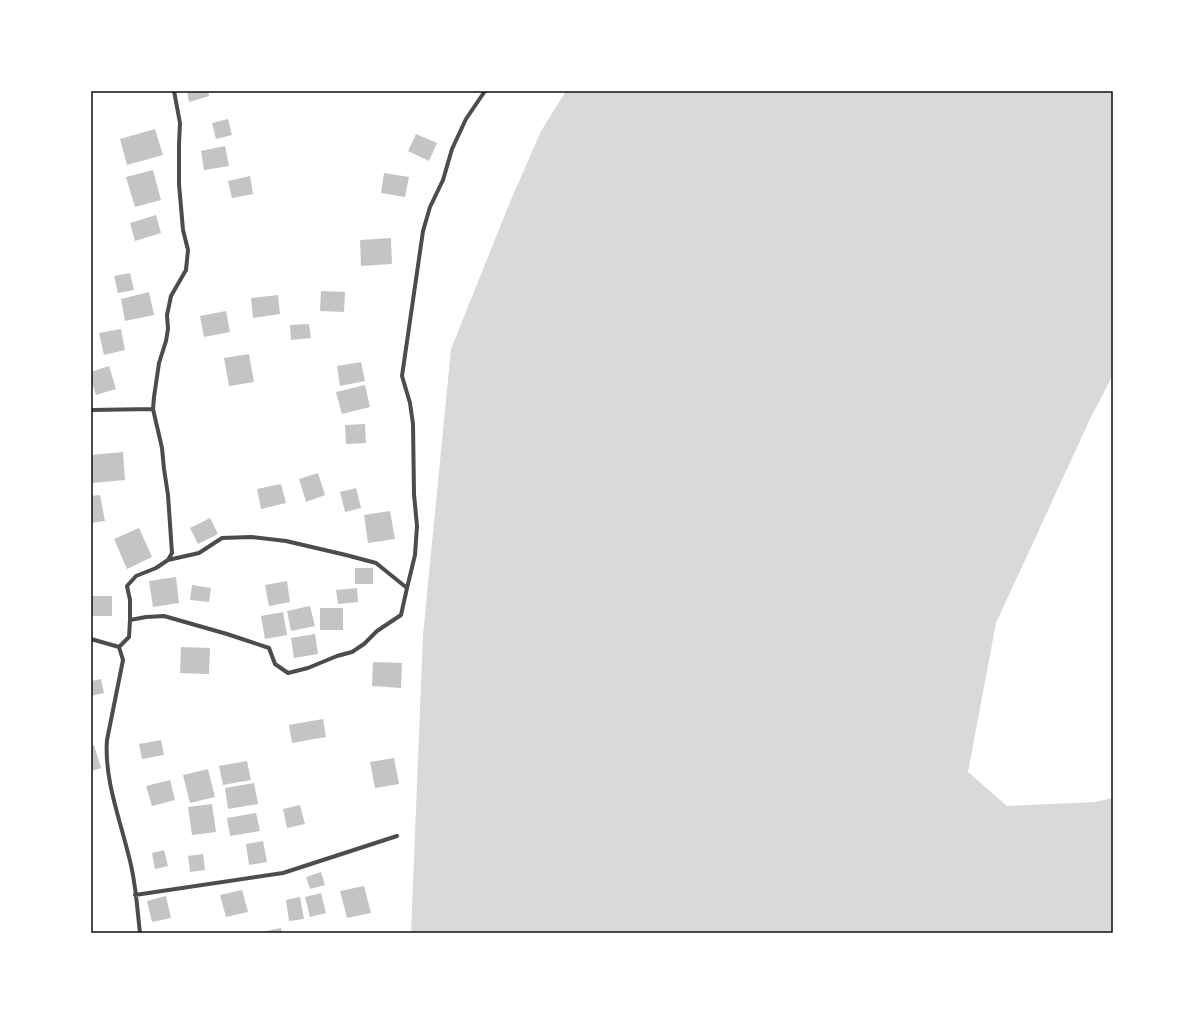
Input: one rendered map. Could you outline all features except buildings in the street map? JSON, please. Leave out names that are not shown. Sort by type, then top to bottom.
[{"type":"street","points":[[168,560],[172,553],[168,495],[162,448],[154,409],[154,397],[159,363],[168,330],[167,315],[171,296],[186,270],[188,250],[183,230],[179,184],[180,123],[174,91]]},
{"type":"street","points":[[130,620],[164,616],[269,648],[275,664],[288,673],[308,668],[337,656],[352,652],[364,644],[377,631],[401,615],[415,555],[417,526],[414,487],[413,424],[410,403],[402,376],[423,231],[430,207],[443,180],[452,149],[466,119],[485,91]]},
{"type":"street","points":[[91,410],[154,409]]},
{"type":"street","points":[[119,647],[129,637],[130,600],[127,586],[136,576],[156,568],[168,560],[199,554],[222,538],[251,537],[286,541],[376,563],[407,588]]},
{"type":"street","points":[[91,639],[119,647]]},
{"type":"street","points":[[119,647],[123,660],[107,740],[106,753],[113,798],[134,878],[140,933]]},
{"type":"street","points":[[135,895],[283,873],[397,836]]},
{"type":"shaded area","points":[[566,91],[1113,91],[1113,375],[1091,417],[996,623],[968,772],[1007,806],[1095,802],[1113,798],[1113,933],[411,933],[423,635],[451,349],[510,202],[541,131]]}]
